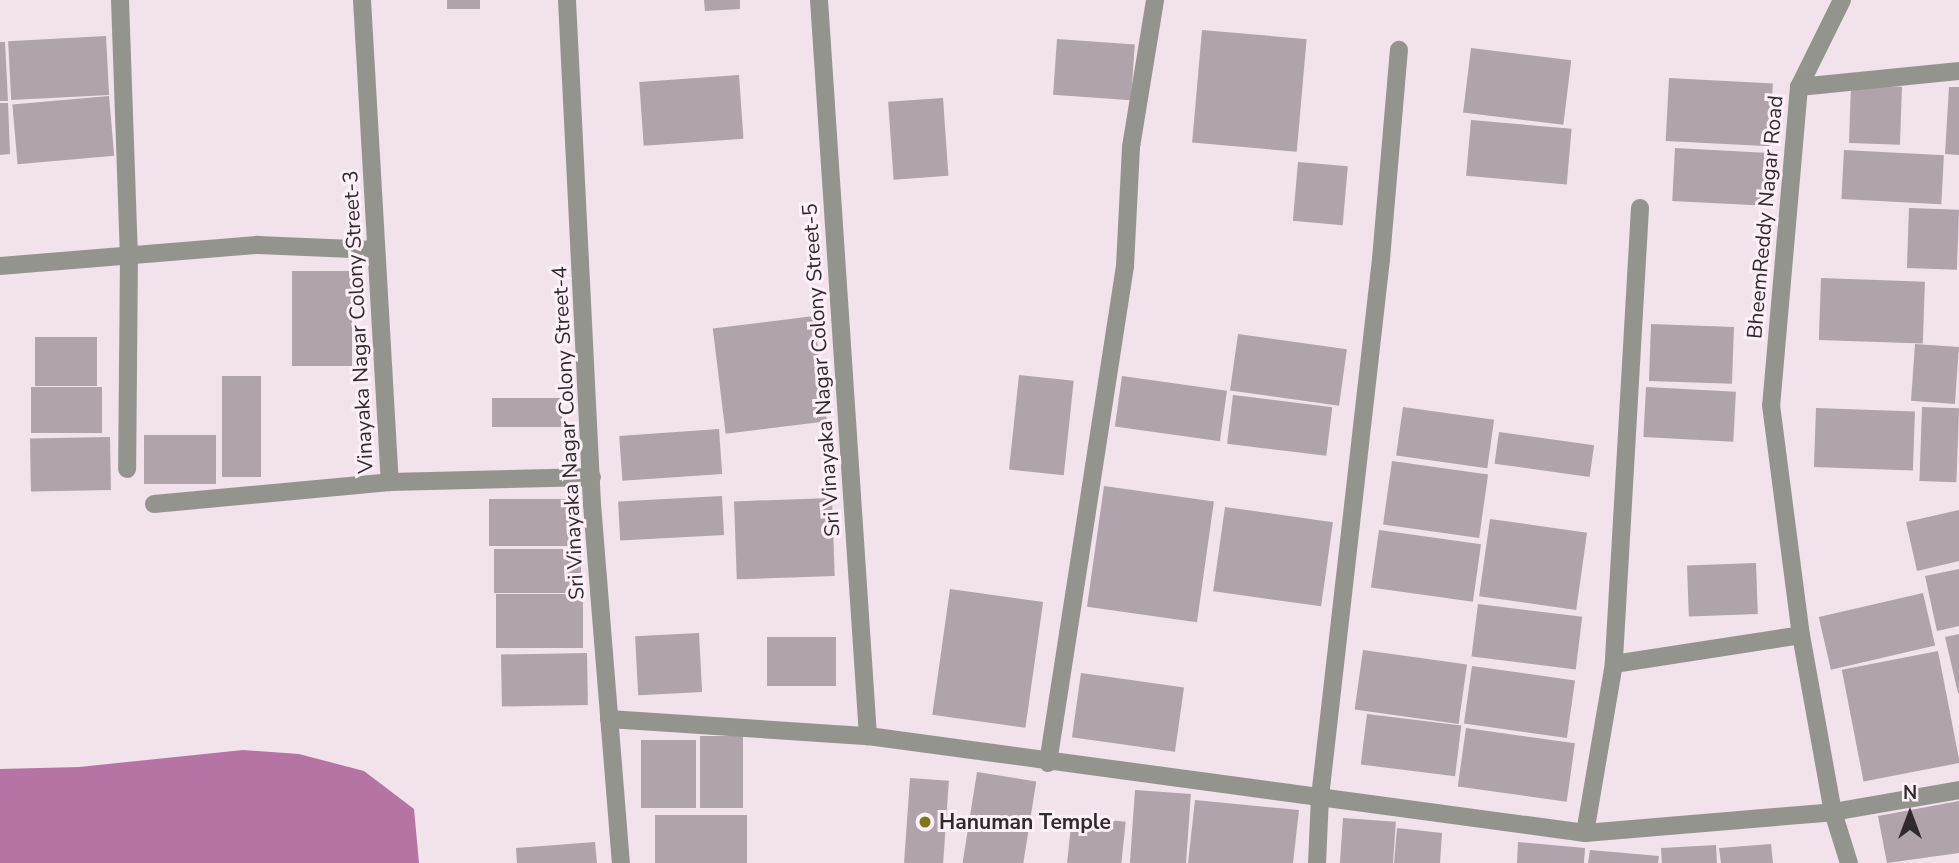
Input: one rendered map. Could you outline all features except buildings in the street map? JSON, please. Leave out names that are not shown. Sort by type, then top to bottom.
[{"type":"street","points":[[120,0],[129,253],[127,469]]},
{"type":"street","name":"Vinayaka Nagar Colony Street-3","points":[[362,0],[390,482],[592,477]]},
{"type":"street","name":"Sri Vinayaka Nagar Colony Street-4","points":[[567,0],[592,477],[621,863]]},
{"type":"street","name":"Sri Vinayaka Nagar Colony Street-5","points":[[819,0],[868,736]]},
{"type":"street","points":[[1048,763],[1125,266],[1131,147],[1155,0]]},
{"type":"street","name":"BheemReddy Nagar Road","points":[[1842,0],[1799,87],[1771,405],[1801,635],[1833,812],[1849,863]]},
{"type":"street","points":[[1317,863],[1320,797],[1381,259],[1399,50]]},
{"type":"street","points":[[1799,87],[1959,71]]},
{"type":"street","points":[[1585,833],[1614,664],[1640,208]]},
{"type":"street","points":[[0,266],[129,253],[258,245],[376,250]]},
{"type":"street","points":[[154,504],[390,482]]},
{"type":"street","points":[[1614,664],[1801,635]]},
{"type":"street","points":[[609,719],[868,736],[1048,763],[1585,833],[1833,812],[1959,790]]},
{"type":"shaded area","points":[[243,750],[299,754],[364,771],[414,809],[419,863],[0,863],[0,769],[79,767]]},
{"type":"place","name":"Hanuman Temple","points":[[925,822]]}]
